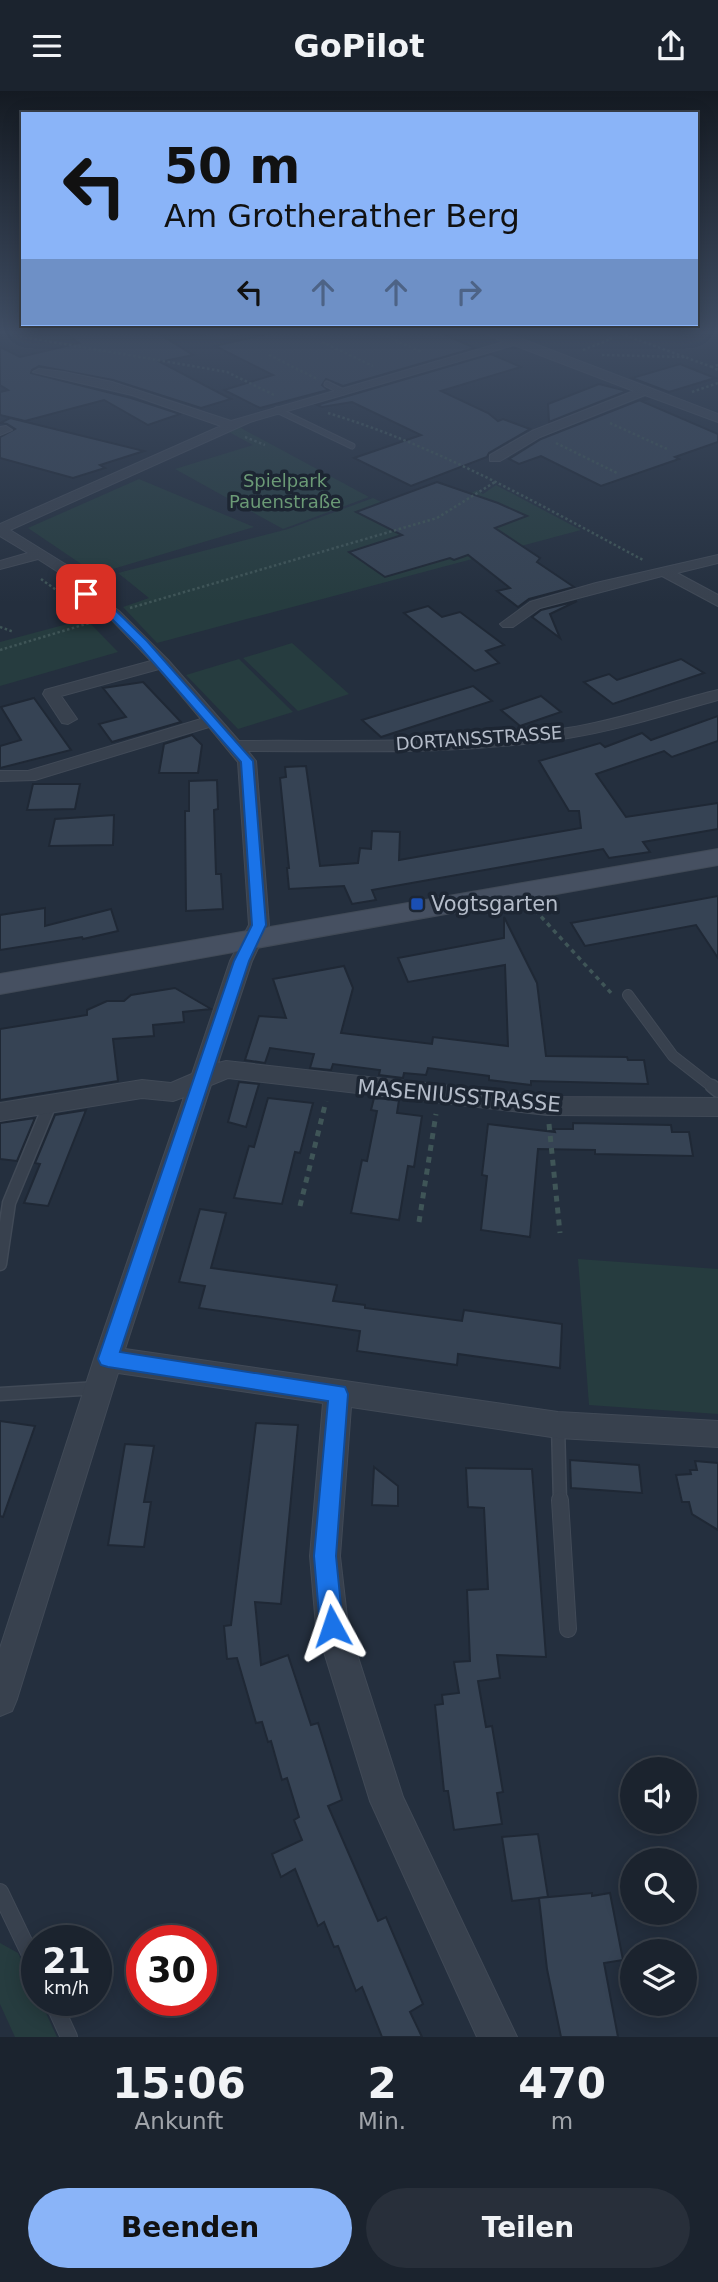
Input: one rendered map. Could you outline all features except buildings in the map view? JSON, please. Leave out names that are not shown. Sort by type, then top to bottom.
[{"type":"street","points":[[218,421],[231,425]]},
{"type":"street","points":[[0,529],[244,421]]},
{"type":"street","points":[[495,458],[542,429],[563,421]]},
{"type":"street","points":[[0,529],[68,572],[86,594],[114,614],[162,663],[247,761],[259,925],[241,961],[98,1388],[0,1699]]},
{"type":"street","points":[[0,565],[42,554]]},
{"type":"street","points":[[508,624],[535,605],[718,559]]},
{"type":"street","points":[[663,571],[718,601]]},
{"type":"street","points":[[68,719],[51,694],[162,663]]},
{"type":"street","name":"DORTANSSTRASSE","points":[[235,746],[424,744],[523,738],[625,722],[718,695]]},
{"type":"street","points":[[0,776],[29,776],[212,721]]},
{"type":"street","points":[[0,984],[718,857]]},
{"type":"street","name":"MASENIUSSTRASSE","points":[[0,1112],[142,1089],[173,1092],[226,1069],[331,1084],[547,1106],[718,1107]]},
{"type":"street","points":[[108,1359],[558,1425],[718,1434]]},
{"type":"street","points":[[338,1394],[325,1556],[332,1626],[387,1801],[476,1996],[498,2037]]},
{"type":"lane","points":[[300,421],[352,446]]},
{"type":"lane","points":[[628,995],[673,1056],[718,1091]]},
{"type":"lane","points":[[0,1264],[9,1203],[50,1104]]},
{"type":"lane","points":[[0,1394],[98,1388]]},
{"type":"lane","points":[[558,1425],[568,1629]]},
{"type":"lane","points":[[0,1892],[21,1936]]},
{"type":"lane","points":[[59,2016],[69,2037]]},
{"type":"path","points":[[357,421],[373,425],[495,482],[663,571]]},
{"type":"path","points":[[605,421],[667,449]]},
{"type":"path","points":[[542,429],[617,473]]},
{"type":"path","points":[[0,650],[437,518],[495,482]]},
{"type":"path","points":[[0,627],[14,632]]},
{"type":"path","points":[[524,891],[534,908],[616,999],[628,995]]},
{"type":"path","points":[[300,1206],[331,1084]]},
{"type":"path","points":[[419,1222],[439,1095]]},
{"type":"path","points":[[547,1106],[560,1233]]},
{"type":"green space","name":"Spielpark Pauenstraße","points":[[239,427],[369,497],[283,529],[175,469],[253,445],[227,431]]},
{"type":"green space","points":[[139,479],[254,527],[96,574],[28,528]]},
{"type":"green space","points":[[496,485],[581,530],[157,643],[123,607],[149,598],[118,573],[288,529],[373,498],[420,521],[477,490],[483,494]]},
{"type":"green space","points":[[86,619],[118,652],[0,686],[0,642]]},
{"type":"green space","points":[[292,643],[349,694],[298,711],[243,658]]},
{"type":"green space","points":[[239,659],[293,712],[238,729],[186,675]]},
{"type":"green space","points":[[578,1259],[718,1269],[718,1414],[589,1405]]},
{"type":"green space","points":[[0,1943],[18,1953],[21,1959],[21,2016],[47,2016],[57,2037],[15,2037],[0,2004]]},
{"type":"place","name":"Vogtsgarten","points":[[417,904]]},
{"type":"route","points":[[86,594],[102,603],[162,663],[247,761],[259,925],[241,961],[108,1359],[338,1394],[325,1556],[332,1626]]}]
